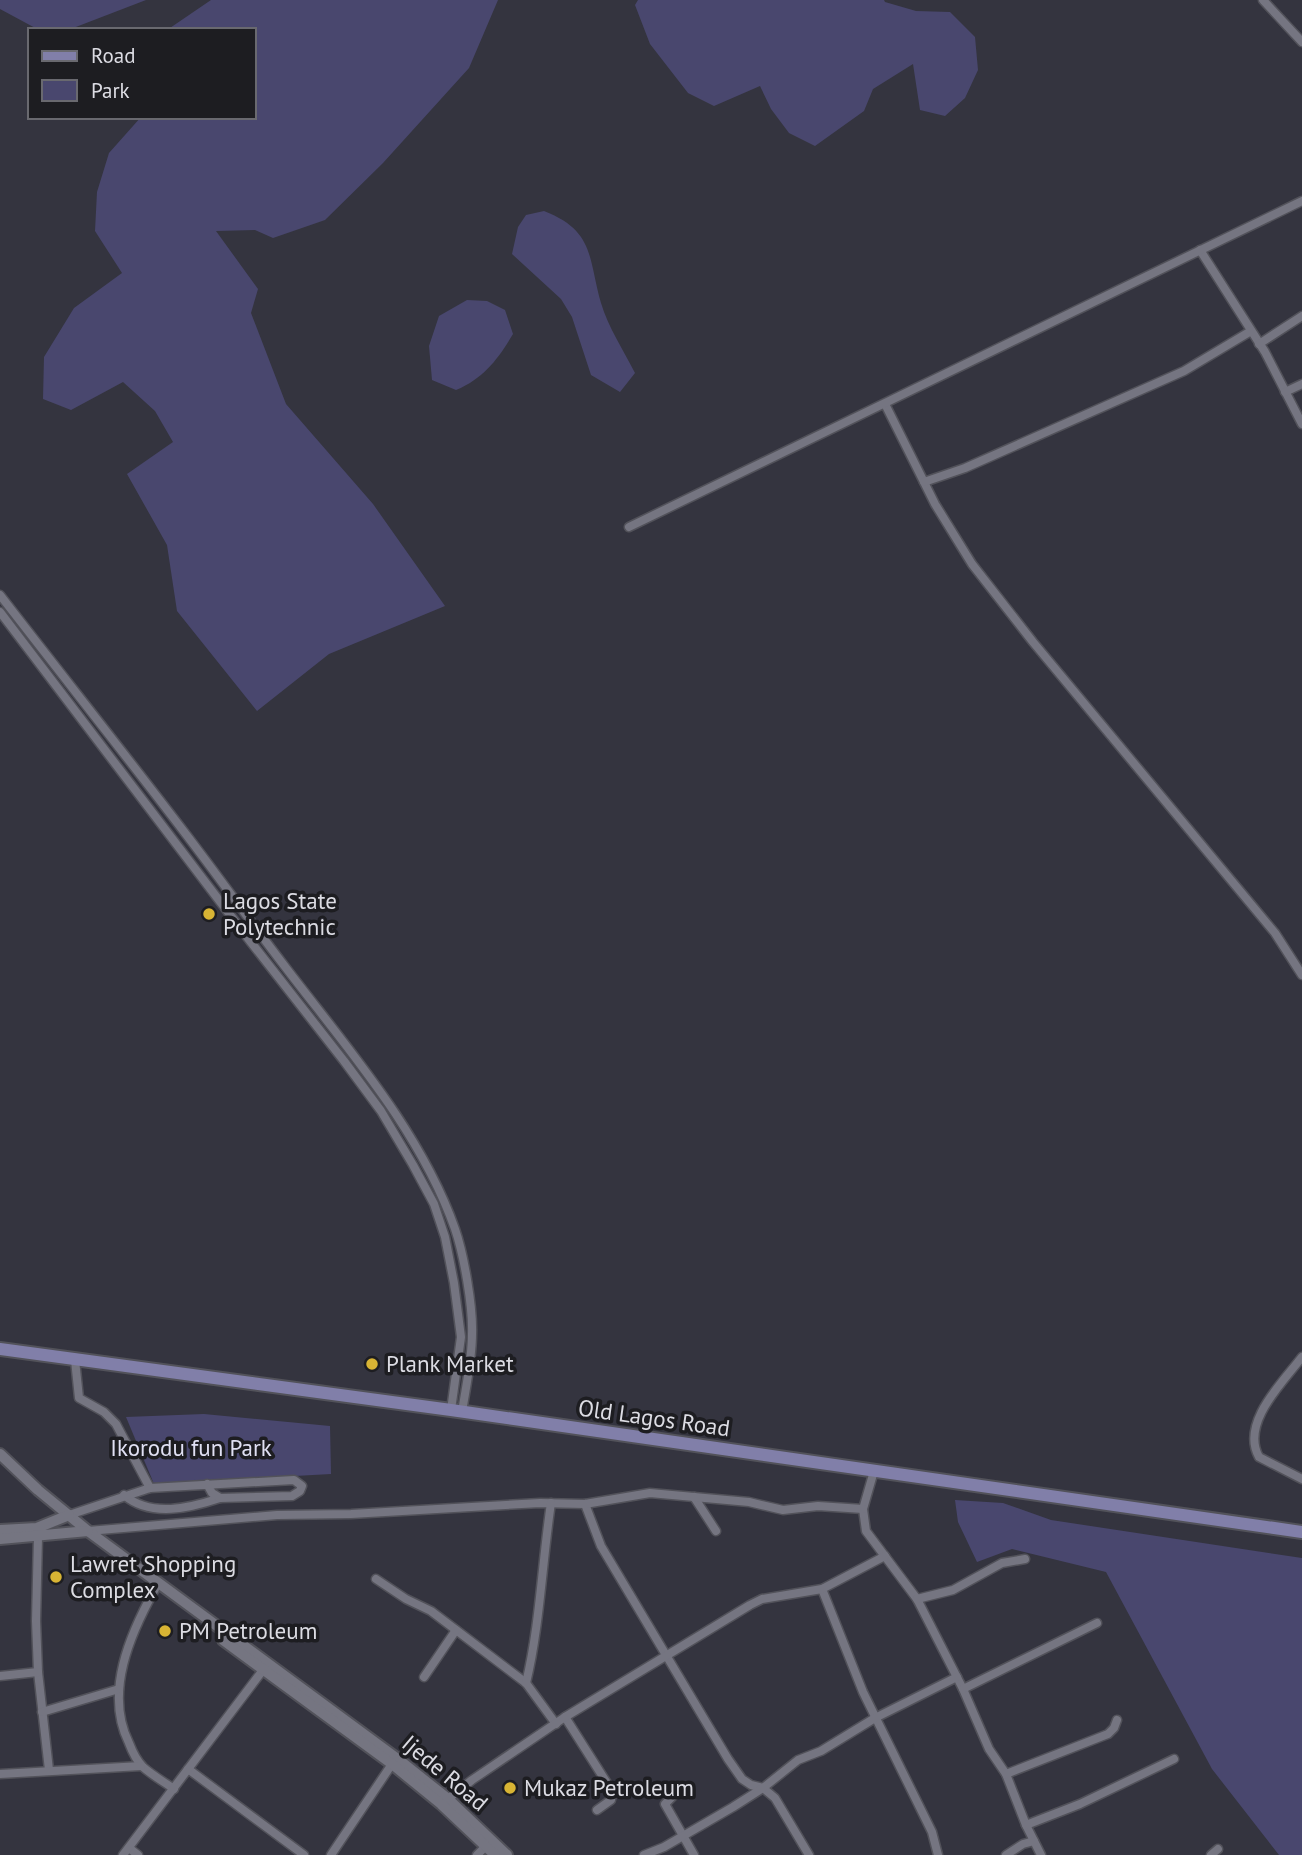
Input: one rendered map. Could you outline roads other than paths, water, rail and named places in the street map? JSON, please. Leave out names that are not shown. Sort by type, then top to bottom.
[{"type":"main road","name":"Old Lagos Road","points":[[0,1349],[1302,1532]]},
{"type":"main road","points":[[0,1454],[84,1532],[155,1589],[263,1670],[350,1729]]},
{"type":"main road","points":[[0,1462],[66,1516]]},
{"type":"main road","points":[[0,1530],[37,1528],[66,1516]]},
{"type":"main road","points":[[0,1539],[84,1532],[350,1729]]},
{"type":"main road","name":"Ijede Road","points":[[350,1729],[441,1804],[495,1855]]},
{"type":"main road","name":"Ijede Road","points":[[350,1729],[399,1759],[448,1799],[507,1855]]},
{"type":"street","points":[[1263,0],[1302,42]]},
{"type":"street","points":[[629,527],[1302,201]]},
{"type":"street","points":[[1200,250],[1259,344],[1302,424]]},
{"type":"street","points":[[1259,344],[1302,316]]},
{"type":"street","points":[[924,482],[965,468],[1172,376],[1251,331]]},
{"type":"street","points":[[1285,392],[1302,384]]},
{"type":"street","points":[[885,404],[924,482],[972,564],[1033,642],[1261,915],[1302,975]]},
{"type":"street","points":[[0,594],[336,1032],[389,1105],[423,1160],[444,1200],[456,1233],[466,1281],[472,1332],[469,1372],[456,1411]]},
{"type":"street","points":[[0,612],[344,1061],[381,1111],[413,1166],[434,1204],[445,1237],[454,1283],[461,1338],[456,1411]]},
{"type":"street","points":[[1302,1357],[1261,1413],[1254,1439],[1259,1457],[1302,1479]]},
{"type":"street","points":[[75,1360],[79,1398],[104,1412],[116,1424],[150,1488]]},
{"type":"street","points":[[874,1472],[863,1509],[866,1531],[917,1599],[963,1689],[989,1749],[1006,1774],[1041,1855]]},
{"type":"street","points":[[66,1516],[124,1495],[150,1488],[294,1480],[302,1486],[300,1491],[292,1496],[220,1498],[174,1509],[139,1504],[124,1495]]},
{"type":"street","points":[[207,1484],[212,1493],[220,1498]]},
{"type":"street","points":[[84,1532],[250,1516],[351,1514],[551,1503],[585,1504],[650,1493],[749,1502],[783,1510],[818,1506],[863,1509]]},
{"type":"street","points":[[694,1497],[716,1531]]},
{"type":"street","points":[[526,1683],[532,1658],[551,1503]]},
{"type":"street","points":[[585,1504],[601,1546],[737,1772],[751,1785],[763,1788],[781,1807],[810,1855]]},
{"type":"street","points":[[38,1537],[38,1672],[49,1770]]},
{"type":"street","points":[[448,1799],[565,1717],[762,1600],[822,1589],[885,1556]]},
{"type":"street","points":[[917,1599],[953,1590],[1002,1563],[1025,1559]]},
{"type":"street","points":[[376,1579],[430,1611],[526,1683],[556,1724]]},
{"type":"street","points":[[155,1589],[132,1638],[119,1689],[118,1705],[125,1735],[141,1766],[174,1789]]},
{"type":"street","points":[[822,1589],[875,1718],[932,1832],[938,1855]]},
{"type":"street","points":[[963,1689],[1097,1623]]},
{"type":"street","points":[[424,1677],[456,1630]]},
{"type":"street","points":[[138,1855],[126,1852],[263,1670]]},
{"type":"street","points":[[0,1675],[38,1672]]},
{"type":"street","points":[[644,1855],[684,1836],[763,1788],[798,1760],[821,1751],[875,1718],[957,1677]]},
{"type":"street","points":[[42,1712],[119,1689]]},
{"type":"street","points":[[565,1717],[612,1791],[611,1800],[597,1810]]},
{"type":"street","points":[[1006,1774],[1108,1734],[1114,1728],[1116,1720]]},
{"type":"street","points":[[1026,1825],[1080,1804],[1174,1759]]},
{"type":"street","points":[[331,1855],[392,1764]]},
{"type":"street","points":[[0,1774],[141,1766]]},
{"type":"street","points":[[187,1769],[304,1855]]},
{"type":"street","points":[[676,1793],[665,1804],[694,1855]]},
{"type":"street","points":[[1006,1855],[1023,1844],[1034,1841]]},
{"type":"street","points":[[477,1855],[486,1846]]},
{"type":"place","name":"Lagos State Polytechnic","points":[[209,914]]},
{"type":"place","name":"Plank Market","points":[[372,1364]]},
{"type":"place","name":"Lawret Shopping Complex","points":[[56,1577]]},
{"type":"place","name":"PM Petroleum","points":[[165,1631]]},
{"type":"place","name":"Mukaz Petroleum","points":[[510,1788]]},
{"type":"park label","name":"Ikorodu fun Park","points":[[191,1448]]}]
